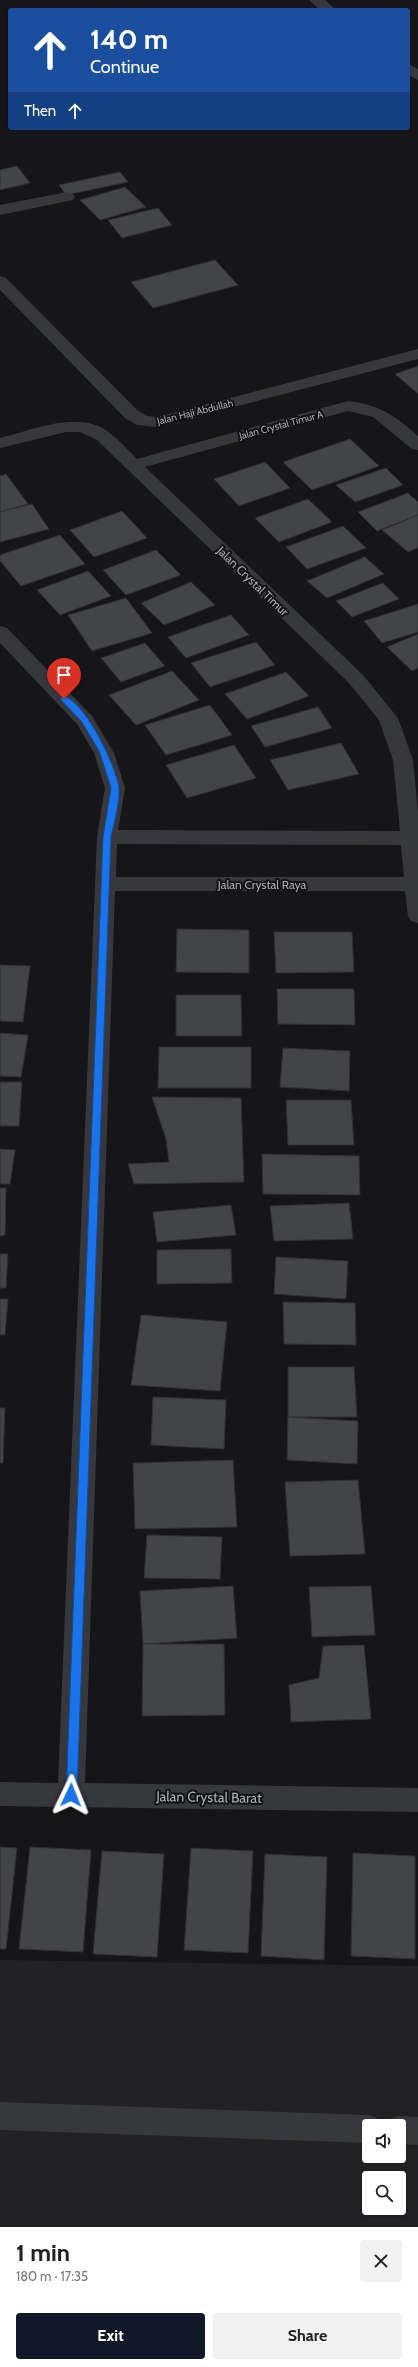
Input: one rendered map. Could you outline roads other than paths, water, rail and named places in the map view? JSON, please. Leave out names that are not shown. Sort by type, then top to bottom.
[{"type":"street","points":[[316,0],[326,8]]},
{"type":"street","points":[[410,70],[418,76]]},
{"type":"street","points":[[0,210],[67,197]]},
{"type":"street","name":"Jalan Haji Abdullah","points":[[0,281],[131,414],[143,421],[157,422],[418,354]]},
{"type":"street","name":"Jalan Crystal Timur A","points":[[133,465],[348,406],[364,406],[380,412],[418,445]]},
{"type":"street","name":"Jalan Crystal Timur","points":[[0,443],[66,427],[83,427],[103,436],[356,679],[388,718],[403,760],[414,838],[418,916]]},
{"type":"street","points":[[0,632],[85,720],[104,753],[115,788],[107,837],[71,1795]]},
{"type":"street","points":[[107,837],[414,838]]},
{"type":"street","name":"Jalan Crystal Raya","points":[[106,884],[417,884]]},
{"type":"street","name":"Jalan Crystal Barat","points":[[0,1794],[418,1800]]},
{"type":"street","points":[[0,2116],[362,2129]]},
{"type":"street","points":[[406,2130],[418,2131]]}]
